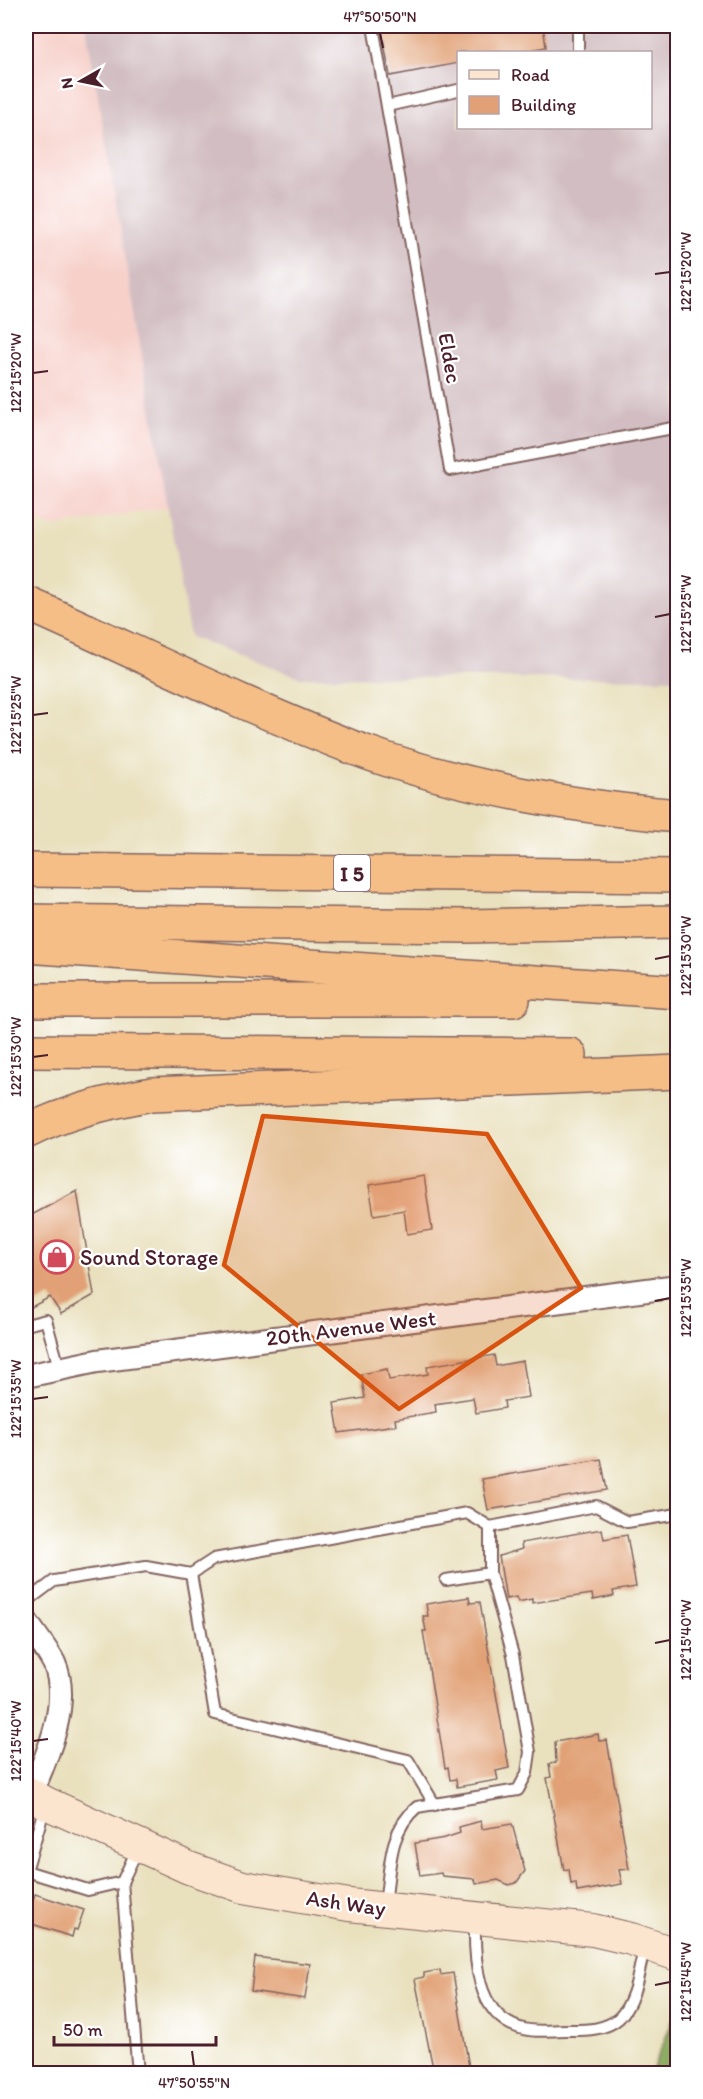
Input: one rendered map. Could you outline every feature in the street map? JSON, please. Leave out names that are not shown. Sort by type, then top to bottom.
[{"type":"highway","points":[[26,603],[310,729],[403,764],[534,798],[610,810],[678,816]]},
{"type":"highway","name":"I 5","points":[[26,870],[678,876]]},
{"type":"highway","points":[[26,921],[466,926],[678,922]]},
{"type":"highway","points":[[26,946],[678,992]]},
{"type":"highway","points":[[26,1000],[678,1000]]},
{"type":"highway","points":[[26,1051],[678,1056]]},
{"type":"highway","points":[[26,1132],[52,1119],[102,1103],[152,1094],[678,1072]]},
{"type":"street","name":"20th Avenue West","points":[[26,1376],[59,1367],[678,1286]]},
{"type":"street","points":[[26,1621],[55,1664],[60,1703],[51,1747],[32,1797]]},
{"type":"street","name":"Ash Way","points":[[32,1797],[189,1868],[243,1887],[385,1909],[592,1930],[678,1954]]},
{"type":"lane","name":"Eldec","points":[[373,26],[450,470],[678,428]]},
{"type":"lane","points":[[578,26],[578,51]]},
{"type":"lane","points":[[387,106],[457,90]]},
{"type":"lane","points":[[26,1325],[46,1320],[59,1367]]},
{"type":"lane","points":[[26,1602],[54,1581],[146,1566],[191,1574],[214,1559],[467,1513],[490,1527],[596,1506],[627,1522],[678,1514]]},
{"type":"lane","points":[[385,1909],[395,1835],[406,1816],[417,1807],[518,1790],[527,1773],[530,1752],[513,1655],[490,1573],[490,1527]]},
{"type":"lane","points":[[446,1580],[490,1573]]},
{"type":"lane","points":[[191,1574],[215,1714],[408,1760],[435,1805]]},
{"type":"lane","points":[[32,1797],[26,1871],[88,1890],[122,1882]]},
{"type":"lane","points":[[138,2073],[122,1882],[139,1845]]},
{"type":"lane","points":[[475,1918],[474,1956],[481,1987],[506,2022],[521,2029],[590,2030],[609,2025],[619,2018],[630,2001],[645,1943]]},
{"type":"highlighted area","points":[[263,1116],[487,1134],[581,1288],[399,1409],[224,1265]]},
{"type":"shaded area","points":[[26,26],[86,26],[168,507],[51,527],[26,517]]},
{"type":"shaded area","points":[[86,26],[677,26],[677,679],[300,677],[190,637]]},
{"type":"green space","points":[[677,2010],[677,2073],[651,2073]]},
{"type":"building","points":[[381,26],[543,26],[546,47],[524,51],[457,51],[457,63],[390,76]]},
{"type":"building","points":[[424,1176],[432,1230],[407,1234],[404,1210],[374,1215],[369,1185]]},
{"type":"building","name":"Sound Storage","points":[[77,1191],[94,1295],[61,1314],[50,1297],[26,1310],[26,1218]]},
{"type":"building","points":[[494,1355],[496,1366],[523,1361],[529,1397],[504,1401],[505,1408],[476,1413],[473,1398],[435,1404],[436,1412],[395,1419],[396,1425],[339,1433],[334,1403],[365,1398],[361,1374],[387,1369],[389,1380],[428,1374],[427,1366]]},
{"type":"building","points":[[601,1459],[607,1490],[488,1510],[482,1479]]},
{"type":"building","points":[[602,1529],[604,1539],[627,1535],[636,1587],[613,1591],[614,1596],[593,1600],[592,1594],[532,1603],[532,1599],[518,1602],[516,1597],[506,1599],[499,1556],[522,1549],[521,1543]]},
{"type":"building","points":[[469,1597],[470,1603],[480,1602],[509,1768],[496,1771],[498,1780],[457,1787],[456,1779],[450,1780],[448,1767],[445,1768],[423,1631],[426,1631],[423,1616],[428,1616],[426,1604]]},
{"type":"building","points":[[598,1734],[599,1741],[607,1740],[629,1869],[619,1870],[622,1884],[577,1892],[576,1883],[571,1884],[569,1869],[564,1870],[547,1778],[551,1777],[549,1764],[556,1763],[555,1742]]},
{"type":"building","points":[[481,1821],[482,1829],[512,1824],[525,1871],[516,1883],[509,1885],[498,1880],[476,1884],[475,1879],[442,1876],[441,1873],[420,1876],[415,1843],[460,1833],[459,1827]]},
{"type":"building","points":[[35,1894],[84,1910],[72,1937],[26,1922]]},
{"type":"building","points":[[255,1957],[310,1964],[305,1999],[251,1991]]},
{"type":"building","points":[[440,1970],[441,1975],[453,1973],[470,2073],[434,2073],[415,1979],[424,1977],[424,1973]]},
{"type":"place","name":"Sound Storage","points":[[57,1257]]}]
